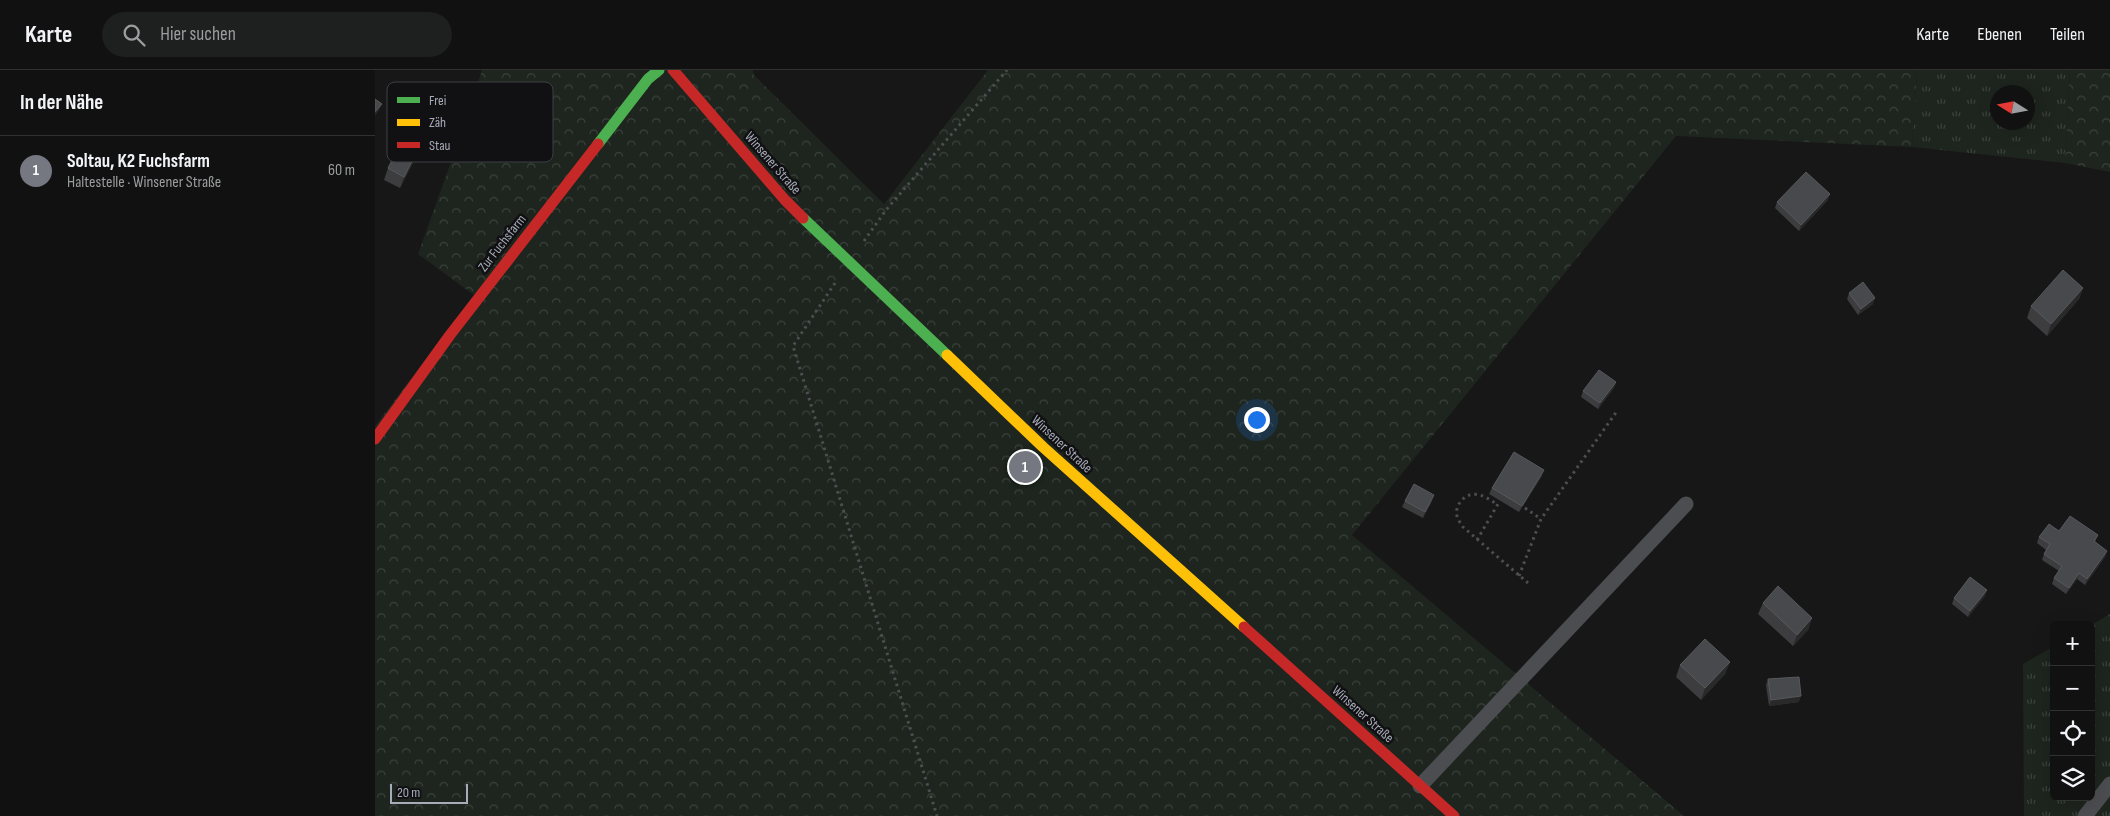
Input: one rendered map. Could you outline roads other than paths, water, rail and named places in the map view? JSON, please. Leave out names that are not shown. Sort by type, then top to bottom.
[{"type":"main road","name":"Zur Fuchsfarm","points":[[375,439],[468,312],[648,79],[659,70]]},
{"type":"main road","name":"Winsener Straße","points":[[673,70],[785,200],[849,262],[1043,447],[1454,816]]},
{"type":"lane","points":[[1420,786],[1686,504]]},
{"type":"lane","points":[[2085,816],[2110,784]]},
{"type":"place","name":"Soltau, K2 Fuchsfarm","points":[[1025,467]]}]
